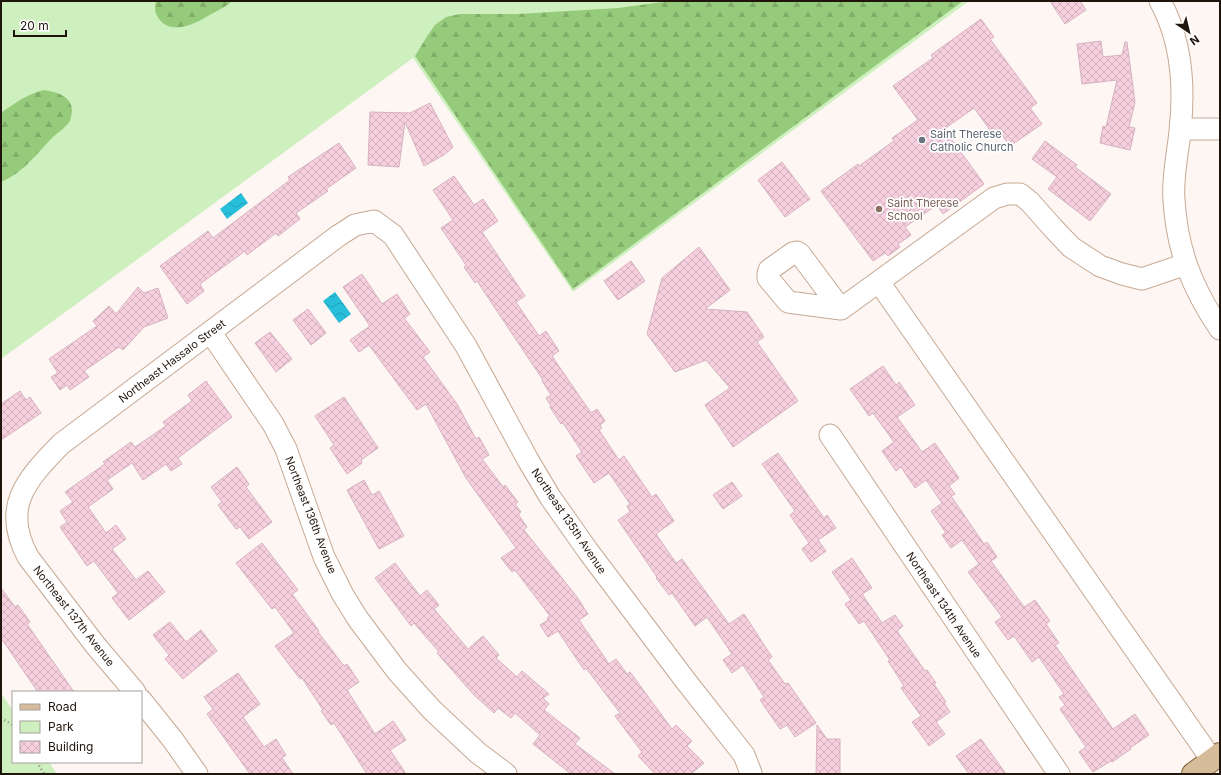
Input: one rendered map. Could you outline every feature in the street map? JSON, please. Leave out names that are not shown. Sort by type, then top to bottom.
[{"type":"main road","points":[[1193,774],[1216,757]]},
{"type":"street","points":[[1160,1],[1178,47],[1182,82],[1181,129],[1175,171],[1174,199],[1178,233],[1186,264],[1196,290],[1220,329]]},
{"type":"street","points":[[1181,129],[1220,129]]},
{"type":"street","points":[[840,309],[994,198],[1007,194],[1020,194],[1030,202],[1071,247],[1100,266],[1117,273],[1142,279],[1186,264]]},
{"type":"street","name":"Northeast Hassalo Street","points":[[19,537],[16,526],[17,506],[22,492],[36,470],[61,444],[355,225],[374,221]]},
{"type":"street","name":"Northeast 135th Avenue","points":[[374,221],[393,235],[466,346],[528,460],[550,497],[588,551],[685,680],[744,755],[750,773]]},
{"type":"street","points":[[879,282],[1001,457],[1216,757]]},
{"type":"street","name":"Northeast 136th Avenue","points":[[211,333],[277,430],[286,448],[324,557],[343,595],[358,619],[397,671],[432,710],[478,753],[506,774]]},
{"type":"street","name":"Northeast 134th Avenue","points":[[830,435],[1059,774]]},
{"type":"street","name":"Northeast 137th Avenue","points":[[19,537],[28,557],[96,646],[134,691]]},
{"type":"street","points":[[142,701],[173,740],[197,774]]},
{"type":"path","points":[[1,718],[12,724]]},
{"type":"path","points":[[38,763],[44,774]]},
{"type":"green space","points":[[1,1],[969,1],[573,292],[413,58],[1,359]]},
{"type":"green space","points":[[156,1],[232,1],[226,6],[193,24],[171,27],[159,19],[155,10]]},
{"type":"green space","points":[[670,1],[963,1],[573,289],[415,56],[435,25],[446,17],[460,14],[518,14],[618,8]]},
{"type":"green space","points":[[44,90],[63,96],[70,102],[72,112],[70,121],[22,169],[1,182],[1,113],[27,96]]},
{"type":"green space","points":[[1,693],[12,710],[12,763],[50,763],[57,774],[1,774]]},
{"type":"water","points":[[241,193],[248,203],[227,219],[220,209]]},
{"type":"water","points":[[335,292],[351,314],[339,323],[323,301]]},
{"type":"building","points":[[1050,1],[1080,1],[1086,10],[1065,24]]},
{"type":"building","name":"Saint Therese Catholic Church","points":[[981,19],[994,37],[990,39],[1037,103],[1030,108],[1042,124],[1010,146],[999,131],[993,134],[974,108],[944,129],[984,184],[943,214],[937,205],[905,227],[911,235],[898,244],[900,247],[888,256],[885,253],[873,261],[821,191],[858,164],[859,166],[894,141],[892,138],[918,120],[893,86],[933,58],[931,55]]},
{"type":"building","points":[[1101,41],[1103,57],[1122,55],[1125,42],[1127,42],[1135,102],[1129,127],[1135,128],[1130,150],[1100,143],[1103,126],[1106,127],[1117,80],[1082,84],[1077,44]]},
{"type":"building","points":[[430,103],[453,147],[444,155],[424,166],[405,122],[399,167],[368,165],[370,112],[410,113]]},
{"type":"building","points":[[1045,141],[1077,165],[1075,167],[1111,194],[1090,221],[1048,189],[1057,177],[1032,159]]},
{"type":"building","points":[[339,143],[356,168],[326,189],[328,191],[296,213],[300,219],[278,236],[276,233],[247,255],[245,251],[200,284],[204,291],[187,304],[160,266],[208,231],[213,238],[290,180],[288,177]]},
{"type":"building","points":[[782,162],[810,199],[785,217],[758,180]]},
{"type":"building","points":[[454,176],[474,205],[483,199],[498,221],[482,232],[525,296],[516,302],[539,336],[546,331],[559,351],[552,356],[591,413],[597,409],[605,421],[600,425],[602,428],[599,430],[619,460],[624,456],[652,497],[656,494],[674,521],[656,534],[676,563],[682,559],[729,624],[744,614],[772,657],[768,660],[785,684],[788,683],[816,723],[795,737],[787,725],[780,729],[760,700],[764,697],[743,665],[732,673],[723,660],[732,654],[707,617],[695,626],[672,593],[669,595],[656,578],[657,577],[618,520],[630,512],[627,506],[630,504],[609,473],[594,483],[576,456],[582,452],[563,423],[561,424],[550,407],[551,406],[546,398],[551,395],[542,381],[543,380],[477,281],[475,283],[464,267],[466,265],[441,228],[453,220],[433,190]]},
{"type":"building","points":[[699,247],[730,290],[705,309],[747,312],[764,337],[757,342],[798,401],[733,447],[705,405],[730,388],[706,360],[675,372],[647,334],[662,278]]},
{"type":"building","points":[[631,261],[645,281],[618,300],[604,281]]},
{"type":"building","points":[[362,274],[382,304],[397,294],[410,314],[404,318],[430,352],[423,357],[457,404],[476,439],[479,437],[489,455],[482,459],[503,487],[505,485],[518,502],[515,504],[521,512],[518,514],[527,527],[524,530],[577,597],[588,614],[579,620],[609,664],[616,659],[627,674],[630,672],[672,729],[676,725],[692,741],[687,746],[704,763],[691,774],[655,774],[638,756],[642,752],[615,716],[620,713],[586,668],[584,670],[558,631],[548,637],[540,625],[548,620],[547,618],[550,616],[515,570],[512,572],[501,558],[516,548],[466,478],[426,404],[417,410],[369,345],[359,352],[350,340],[370,326],[343,287]]},
{"type":"building","points":[[138,287],[144,293],[158,288],[168,318],[144,327],[123,350],[119,347],[84,371],[89,377],[70,390],[67,385],[60,390],[51,377],[58,373],[49,359],[97,326],[93,321],[109,306],[116,314]]},
{"type":"building","points":[[308,309],[326,333],[311,345],[293,320]]},
{"type":"building","points":[[270,332],[292,359],[276,372],[255,343]]},
{"type":"building","points":[[883,366],[896,385],[899,382],[915,405],[897,417],[922,452],[935,443],[959,478],[949,486],[955,494],[951,496],[984,544],[987,542],[997,557],[991,561],[1024,607],[1035,600],[1050,621],[1046,624],[1059,643],[1055,645],[1113,729],[1135,714],[1149,735],[1112,762],[1111,761],[1093,772],[1079,752],[1086,747],[1060,709],[1065,705],[1059,697],[1064,694],[1039,657],[1032,662],[1014,636],[1008,640],[995,622],[1002,617],[968,572],[979,564],[962,540],[951,548],[942,535],[946,533],[931,511],[942,503],[926,480],[915,488],[901,467],[896,471],[882,451],[894,442],[873,413],[869,416],[850,389]]},
{"type":"building","points":[[206,381],[232,417],[178,458],[182,464],[171,471],[166,464],[143,480],[132,463],[107,480],[113,489],[88,507],[106,533],[116,525],[126,539],[112,549],[136,580],[148,571],[165,592],[129,620],[112,598],[118,593],[94,561],[87,566],[60,527],[67,522],[60,511],[73,502],[65,492],[105,464],[103,462],[131,442],[135,447],[166,426],[163,422],[192,401],[188,395]]},
{"type":"building","points":[[20,391],[26,400],[30,397],[41,413],[1,440],[1,404]]},
{"type":"building","points":[[344,397],[378,448],[361,460],[362,463],[347,474],[330,448],[334,445],[315,416]]},
{"type":"building","points":[[778,453],[824,518],[827,515],[836,528],[818,540],[826,551],[811,562],[802,549],[809,543],[790,515],[795,511],[762,464]]},
{"type":"building","points":[[237,467],[249,484],[246,487],[272,522],[249,539],[240,527],[236,529],[218,505],[222,502],[211,487]]},
{"type":"building","points":[[364,480],[372,495],[379,491],[404,536],[379,549],[347,490]]},
{"type":"building","points":[[732,482],[742,496],[723,509],[713,495]]},
{"type":"building","points":[[262,543],[298,590],[292,594],[319,631],[318,632],[344,666],[347,664],[359,682],[347,690],[375,734],[393,721],[406,740],[390,750],[406,774],[367,774],[334,723],[331,725],[321,711],[323,710],[302,678],[300,679],[275,646],[294,633],[275,607],[272,609],[236,563]]},
{"type":"building","points":[[852,558],[872,588],[862,594],[882,623],[895,615],[903,626],[897,631],[925,671],[927,670],[936,683],[934,684],[946,702],[944,703],[950,712],[936,722],[945,734],[929,746],[912,722],[921,716],[901,688],[904,686],[888,661],[890,660],[864,621],[859,624],[845,604],[851,600],[832,572]]},
{"type":"building","points":[[395,563],[420,596],[427,590],[439,605],[434,609],[468,649],[483,636],[499,655],[496,658],[517,677],[522,671],[549,694],[543,698],[549,704],[544,710],[580,738],[575,744],[615,774],[571,774],[533,744],[540,735],[515,713],[511,718],[498,708],[494,713],[474,695],[437,653],[439,652],[414,623],[411,626],[375,578]]},
{"type":"building","points":[[1,588],[15,607],[18,605],[30,622],[27,624],[73,691],[37,691],[1,638]]},
{"type":"building","points":[[170,622],[186,642],[201,630],[217,651],[183,679],[165,659],[169,655],[153,635]]},
{"type":"building","points":[[238,673],[260,704],[243,717],[264,747],[276,739],[286,755],[282,758],[293,774],[250,774],[207,714],[213,709],[204,697]]},
{"type":"building","points":[[817,725],[827,739],[840,739],[840,774],[816,774]]},
{"type":"building","points":[[981,739],[1006,774],[969,774],[956,756]]},
{"type":"place","name":"Saint Therese Catholic Church","points":[[922,140]]},
{"type":"place","name":"Saint Therese School","points":[[879,209]]}]
